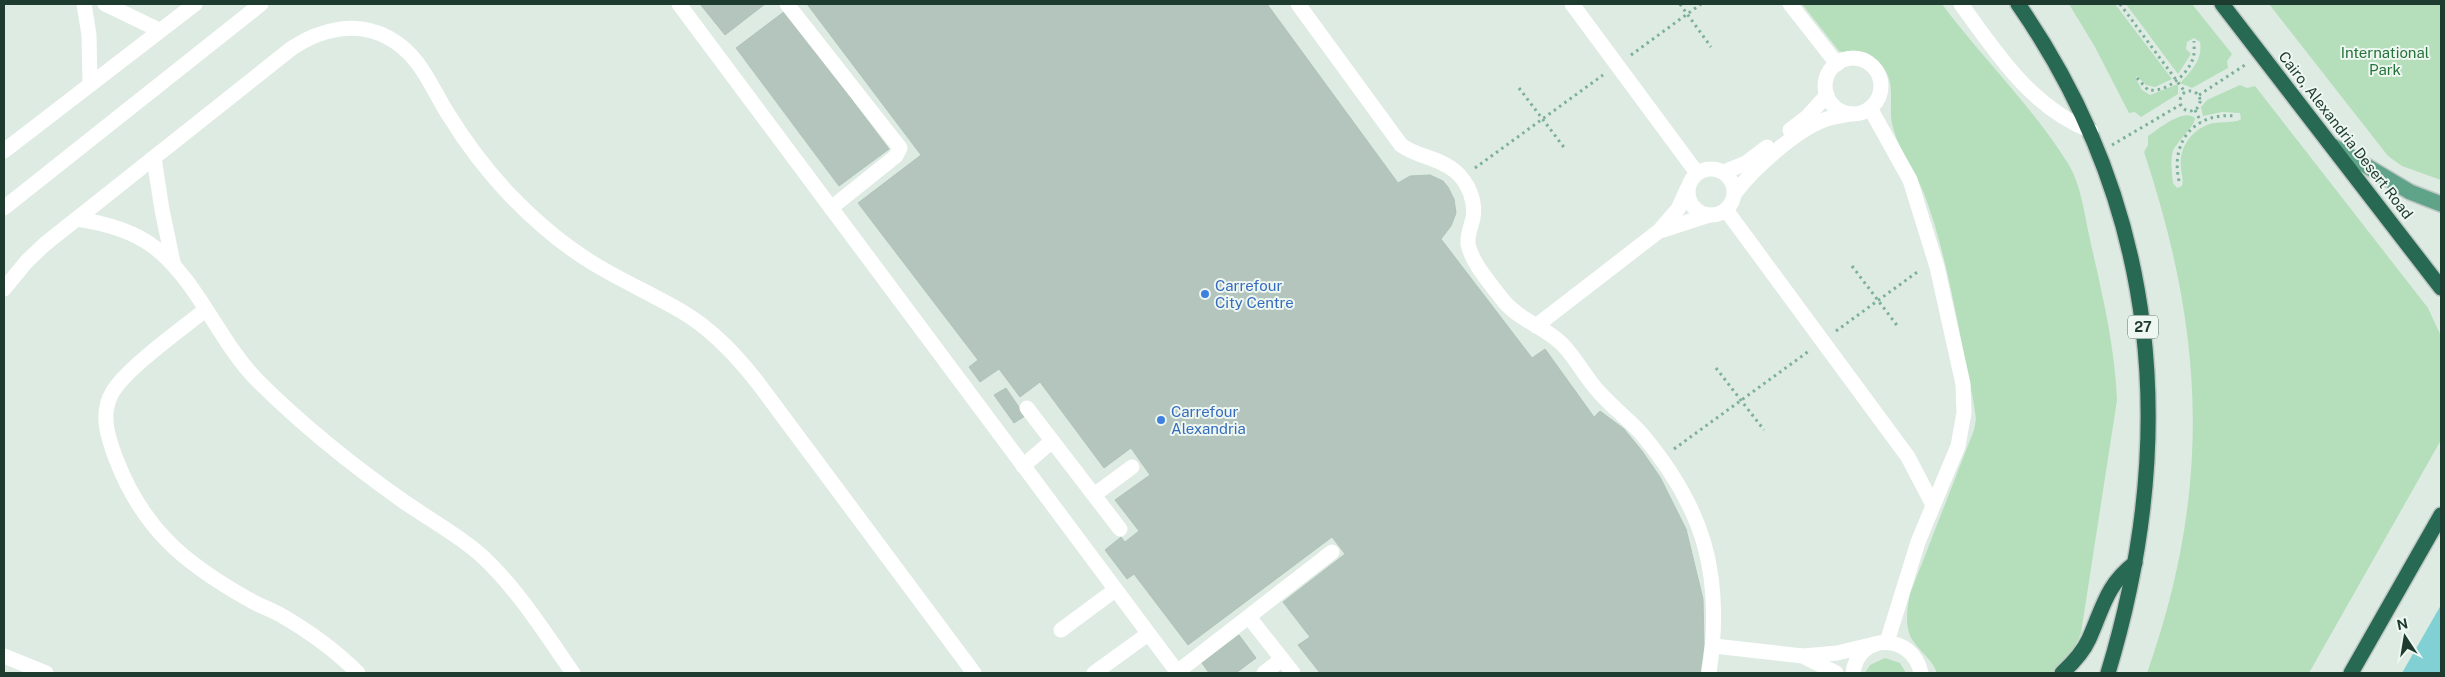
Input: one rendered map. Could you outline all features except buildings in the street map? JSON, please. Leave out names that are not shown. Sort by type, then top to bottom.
[{"type":"highway","name":"27","points":[[2018,4],[2065,77],[2100,152],[2127,237],[2141,309],[2145,345],[2147,454],[2135,562],[2123,622],[2108,673]]},
{"type":"highway","name":"Cairo, Alexandria Desert Road","points":[[2222,4],[2441,288]]},
{"type":"highway","points":[[2351,673],[2441,515]]},
{"type":"highway","points":[[2062,673],[2081,653],[2089,640],[2109,591],[2124,571],[2135,562]]},
{"type":"main road","points":[[2333,146],[2410,192],[2441,204]]},
{"type":"street","points":[[84,4],[89,35],[90,84]]},
{"type":"street","points":[[105,4],[160,30]]},
{"type":"street","points":[[4,151],[195,4]]},
{"type":"street","points":[[4,208],[261,4]]},
{"type":"street","points":[[679,4],[1177,673],[1332,552]]},
{"type":"street","points":[[787,4],[900,148],[896,156],[831,208]]},
{"type":"street","points":[[1572,4],[1697,173]]},
{"type":"street","points":[[1790,4],[1837,64]]},
{"type":"street","points":[[1961,4],[2008,69],[2033,95],[2061,116],[2091,131]]},
{"type":"street","points":[[1305,6],[1400,145],[1412,152],[1438,159],[1461,178],[1468,187],[1472,200],[1473,214],[1468,237],[1470,251],[1509,307],[1546,331],[1564,346],[1600,393],[1638,429],[1662,458],[1683,491],[1704,542],[1715,606],[1714,646],[1710,673]]},
{"type":"street","points":[[4,289],[27,261],[77,219],[306,39],[338,29],[371,31],[400,45],[423,69],[447,113],[486,168],[535,219],[591,262],[682,311],[728,348],[758,383],[974,673]]},
{"type":"street","points":[[1659,231],[1726,210],[1732,202],[1734,193],[1751,172],[1804,132],[1823,120],[1861,113],[1870,108],[1877,101],[1880,92],[1878,74],[1872,66],[1855,58],[1837,64],[1827,78],[1827,96],[1832,104],[1840,111],[1850,114]]},
{"type":"street","points":[[1724,172],[1746,163],[1807,117],[1827,96]]},
{"type":"street","points":[[1853,673],[1858,658],[1881,643],[1907,571],[1958,446],[1964,404],[1963,384],[1955,342],[1934,260],[1910,180],[1870,108]]},
{"type":"street","points":[[154,158],[173,262]]},
{"type":"street","points":[[1709,215],[1693,206],[1688,198],[1690,180],[1697,173],[1710,168],[1724,172],[1730,178],[1734,193]]},
{"type":"street","points":[[1536,326],[1659,231],[1678,209],[1688,189]]},
{"type":"street","points":[[1726,210],[1908,457],[1934,505]]},
{"type":"street","points":[[77,219],[104,223],[129,232],[173,262],[246,367],[303,423],[370,478],[462,540],[501,575],[518,594],[573,673]]},
{"type":"street","points":[[205,310],[125,376],[111,394],[107,404],[106,425],[123,476],[135,499],[166,541],[220,583],[306,631],[358,673]]},
{"type":"street","points":[[1027,408],[1120,529]]},
{"type":"street","points":[[1023,466],[1052,442]]},
{"type":"street","points":[[1094,495],[1132,467]]},
{"type":"street","points":[[1061,630],[1115,590]]},
{"type":"street","points":[[1249,617],[1293,673]]},
{"type":"street","points":[[1094,673],[1148,634]]},
{"type":"street","points":[[1714,646],[1803,656],[1837,653],[1881,643],[1907,648],[1917,660],[1921,673]]},
{"type":"street","points":[[6,656],[46,673]]},
{"type":"street","points":[[1803,656],[1836,673]]},
{"type":"street","points":[[1264,673],[1282,659]]},
{"type":"path","points":[[1680,4],[1711,47]]},
{"type":"path","points":[[1461,178],[1701,4]]},
{"type":"path","points":[[2120,4],[2184,92]]},
{"type":"path","points":[[2137,78],[2144,87],[2154,91],[2176,80],[2188,69],[2192,62],[2194,41]]},
{"type":"path","points":[[2199,95],[2261,54]]},
{"type":"path","points":[[1520,88],[1566,150]]},
{"type":"path","points":[[2184,92],[2195,92],[2199,95]]},
{"type":"path","points":[[2184,92],[2179,100],[2186,111],[2194,110],[2200,104],[2199,95]]},
{"type":"path","points":[[2100,152],[2180,104]]},
{"type":"path","points":[[2194,110],[2201,122]]},
{"type":"path","points":[[2179,181],[2176,170],[2179,148],[2184,137],[2201,122],[2224,115],[2236,116]]},
{"type":"path","points":[[1662,458],[1934,260]]},
{"type":"path","points":[[1852,266],[1899,328]]},
{"type":"path","points":[[1716,368],[1764,430]]},
{"type":"green space","points":[[1802,4],[1942,4],[2040,123],[2073,173],[2082,199],[2107,317],[2116,379],[2117,400],[2081,633],[2072,653],[2053,673],[1937,673],[1910,636],[1907,618],[1910,594],[1974,430],[1976,419],[1973,399],[1947,270],[1933,220],[1921,187],[1894,133],[1889,78],[1881,65],[1872,58],[1839,51]]},
{"type":"green space","points":[[2069,4],[2115,4],[2172,79],[2155,87],[2146,85],[2137,76],[2136,79],[2142,90],[2150,95],[2178,84],[2178,94],[2141,117],[2135,112],[2129,113],[2095,47]]},
{"type":"green space","points":[[2126,4],[2192,4],[2232,54],[2227,61],[2228,68],[2192,88],[2180,83],[2198,60],[2200,42],[2194,38],[2187,42],[2186,49],[2191,54],[2178,74]]},
{"type":"green space","name":"International Park","points":[[2269,4],[2441,4],[2441,180],[2402,166],[2388,156]]},
{"type":"green space","points":[[2240,85],[2247,88],[2255,86],[2428,308],[2441,336],[2441,440],[2309,673],[2147,673],[2168,605],[2183,540],[2191,476],[2193,412],[2189,349],[2179,285],[2164,219],[2144,152],[2148,145],[2148,136],[2178,117],[2190,116],[2195,118],[2192,125],[2175,147],[2172,155],[2173,183],[2177,188],[2182,186],[2181,161],[2183,148],[2194,133],[2209,124],[2241,119],[2240,113],[2222,112],[2203,116],[2201,107],[2207,100]]},
{"type":"green space","points":[[1885,658],[1900,663],[1906,673],[1865,673],[1870,665]]},
{"type":"water","points":[[2441,605],[2441,673],[2402,673]]},
{"type":"place","name":"Carrefour City Centre","points":[[1205,294]]},
{"type":"place","name":"Carrefour Alexandria","points":[[1161,420]]}]
